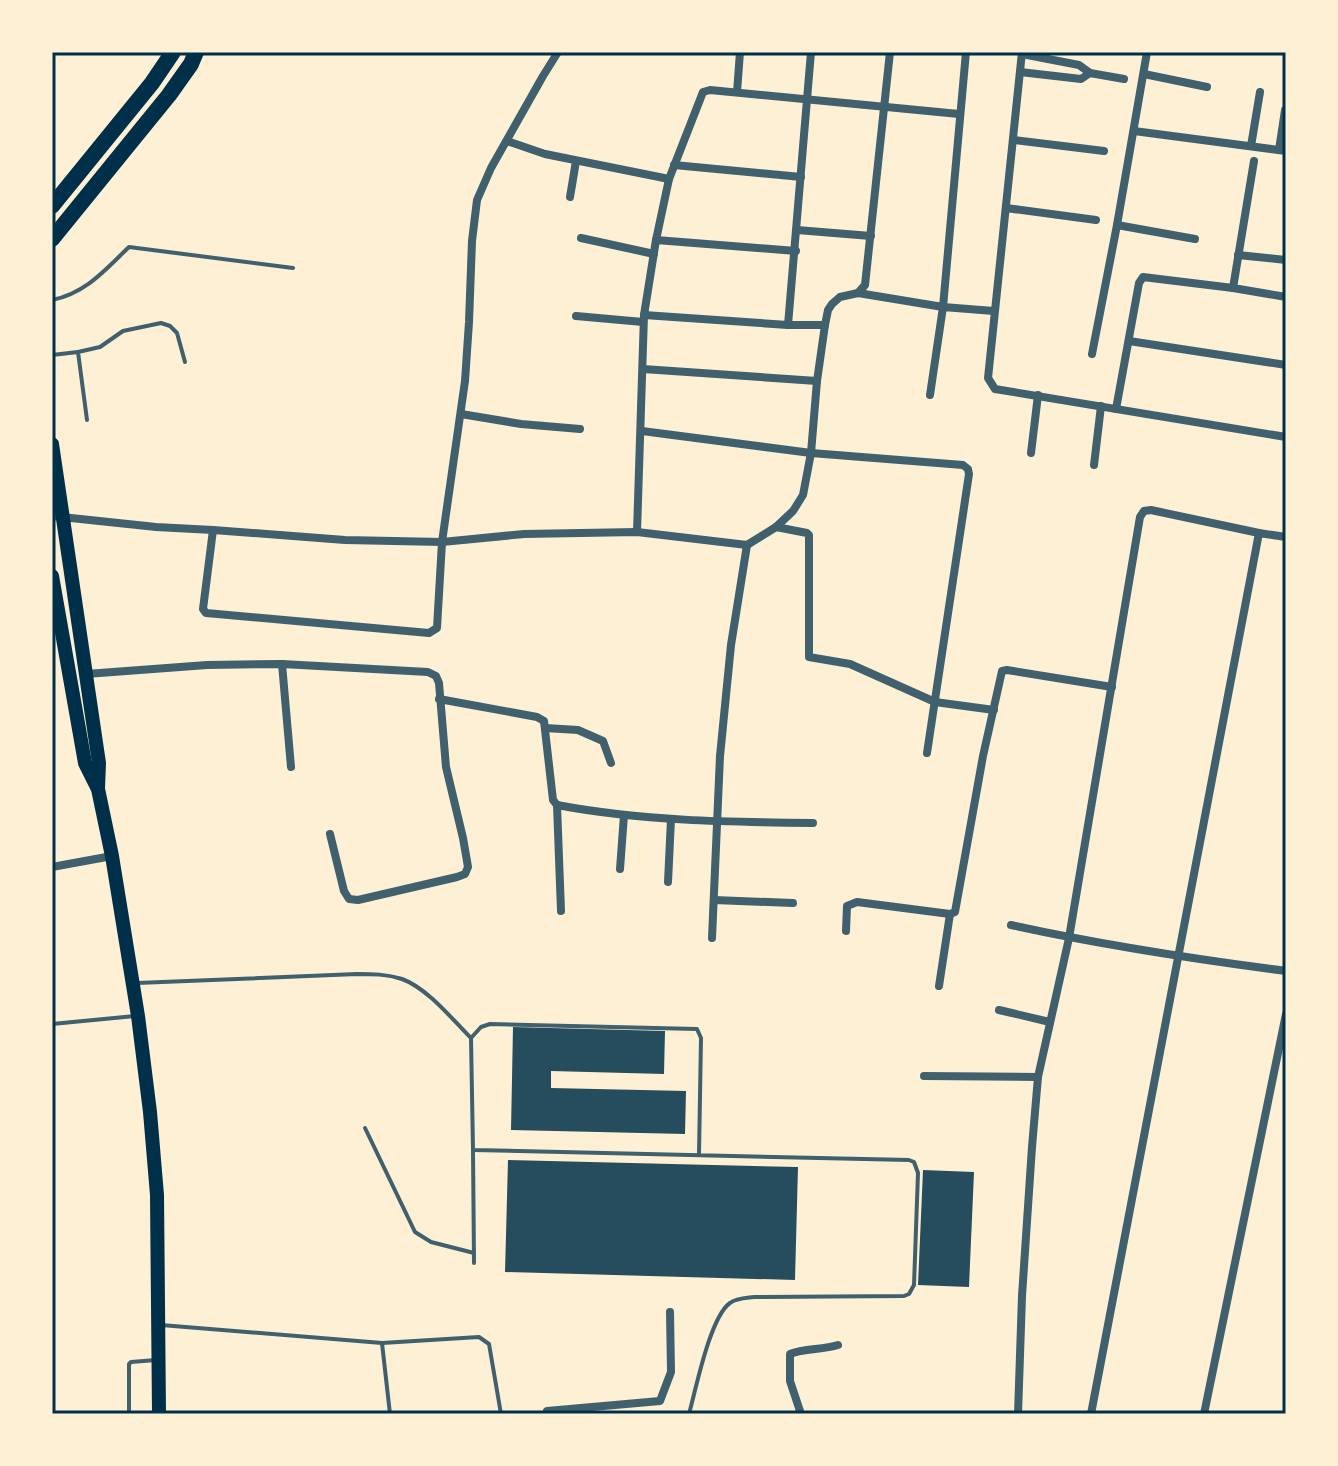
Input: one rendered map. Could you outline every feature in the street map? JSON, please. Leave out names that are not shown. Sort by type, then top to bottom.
[{"type":"highway","points":[[52,206],[152,83],[173,52]]},
{"type":"highway","points":[[52,239],[169,95],[196,52]]},
{"type":"highway","points":[[52,444],[57,516],[86,674],[99,763],[98,789],[133,983],[150,1112],[157,1195],[159,1414]]},
{"type":"highway","points":[[52,576],[55,607],[85,763],[98,789]]},
{"type":"street","points":[[213,530],[203,609],[206,613],[429,633],[437,628],[442,542],[461,414],[477,200],[491,168],[558,52]]},
{"type":"street","points":[[737,92],[740,52]]},
{"type":"street","points":[[788,325],[811,52]]},
{"type":"street","points":[[858,293],[865,285],[890,52]]},
{"type":"street","points":[[930,395],[943,307],[966,52]]},
{"type":"street","points":[[1092,354],[1147,52]]},
{"type":"street","points":[[1124,79],[1090,73],[1079,65],[1022,53],[988,378],[995,389],[1286,437]]},
{"type":"street","points":[[1020,72],[1081,79],[1090,73]]},
{"type":"street","points":[[1144,74],[1207,87]]},
{"type":"street","points":[[637,532],[644,318],[669,179],[703,92],[737,92],[959,114]]},
{"type":"street","points":[[1251,146],[1260,92]]},
{"type":"street","points":[[1134,131],[1283,150],[1285,110]]},
{"type":"street","points":[[1014,140],[1104,151]]},
{"type":"street","points":[[507,141],[545,154],[669,179]]},
{"type":"street","points":[[570,197],[576,161]]},
{"type":"street","points":[[1233,288],[1254,161]]},
{"type":"street","points":[[674,165],[801,177]]},
{"type":"street","points":[[1006,208],[1096,220]]},
{"type":"street","points":[[1117,225],[1195,239]]},
{"type":"street","points":[[797,230],[871,236]]},
{"type":"street","points":[[581,238],[654,254]]},
{"type":"street","points":[[656,240],[796,251]]},
{"type":"street","points":[[1238,255],[1286,260]]},
{"type":"street","points":[[1116,409],[1139,283],[1143,277],[1286,297]]},
{"type":"street","points":[[57,516],[156,527],[345,540],[442,542],[524,534],[637,532],[747,545],[776,527],[793,511],[803,495],[811,453],[825,325],[832,304],[840,297],[858,293],[943,307],[994,311]]},
{"type":"street","points":[[576,316],[825,325]]},
{"type":"street","points":[[1129,341],[1286,365]]},
{"type":"street","points":[[643,369],[817,381]]},
{"type":"street","points":[[1031,453],[1038,395]]},
{"type":"street","points":[[1094,465],[1101,406]]},
{"type":"street","points":[[461,414],[521,424],[580,429]]},
{"type":"street","points":[[642,431],[811,453],[963,465],[968,469],[927,753]]},
{"type":"street","points":[[1018,1414],[1023,1281],[1038,1077],[1069,938],[1140,517],[1144,511],[1151,510],[1286,537]]},
{"type":"street","points":[[776,527],[809,535],[809,657],[850,664],[935,702],[994,710]]},
{"type":"street","points":[[1091,1414],[1259,533]]},
{"type":"street","points":[[712,938],[720,756],[731,645],[747,545]]},
{"type":"street","points":[[86,674],[207,665],[282,664],[428,672],[436,676],[446,767],[468,867],[465,874],[358,900],[349,899],[344,891],[330,834]]},
{"type":"street","points":[[282,664],[291,767]]},
{"type":"street","points":[[846,931],[847,906],[857,902],[950,914],[955,912],[1002,671],[1112,687]]},
{"type":"street","points":[[439,699],[537,717],[544,721],[553,800],[557,805],[561,911]]},
{"type":"street","points":[[545,728],[578,730],[603,741],[611,763]]},
{"type":"street","points":[[557,805],[671,819],[813,823]]},
{"type":"street","points":[[620,869],[624,815]]},
{"type":"street","points":[[668,882],[671,819]]},
{"type":"street","points":[[52,867],[112,856]]},
{"type":"street","points":[[714,900],[793,903]]},
{"type":"street","points":[[939,986],[950,914]]},
{"type":"street","points":[[1011,925],[1179,957],[1286,971]]},
{"type":"street","points":[[999,1010],[1050,1022]]},
{"type":"street","points":[[1204,1414],[1286,1014]]},
{"type":"street","points":[[924,1076],[1038,1077]]},
{"type":"street","points":[[548,1414],[547,1411],[660,1401],[671,1372],[670,1312]]},
{"type":"street","points":[[801,1414],[790,1381],[790,1354],[838,1345]]},
{"type":"lane","points":[[52,300],[69,297],[89,285],[129,247],[293,268]]},
{"type":"lane","points":[[52,355],[100,347],[123,331],[161,323],[177,333],[185,362]]},
{"type":"lane","points":[[78,352],[87,420]]},
{"type":"lane","points":[[133,983],[382,975],[402,979],[423,989],[471,1038]]},
{"type":"lane","points":[[52,1024],[138,1016]]},
{"type":"lane","points":[[474,1263],[471,1038],[481,1027],[490,1024],[697,1029],[701,1038],[699,1154]]},
{"type":"lane","points":[[365,1128],[415,1232],[431,1242],[474,1253]]},
{"type":"lane","points":[[473,1150],[914,1162],[918,1173],[916,1243],[914,1285],[909,1294],[754,1297],[731,1301],[713,1329],[689,1414]]},
{"type":"lane","points":[[158,1324],[382,1343],[479,1337],[489,1344],[501,1414]]},
{"type":"lane","points":[[382,1343],[390,1414]]},
{"type":"lane","points":[[129,1414],[129,1364],[159,1359]]},
{"type":"building","points":[[513,1027],[665,1031],[664,1074],[551,1071],[551,1088],[686,1091],[685,1134],[511,1130]]},
{"type":"building","points":[[508,1160],[798,1167],[795,1280],[505,1272]]},
{"type":"building","points":[[923,1170],[974,1172],[969,1287],[918,1285]]}]
